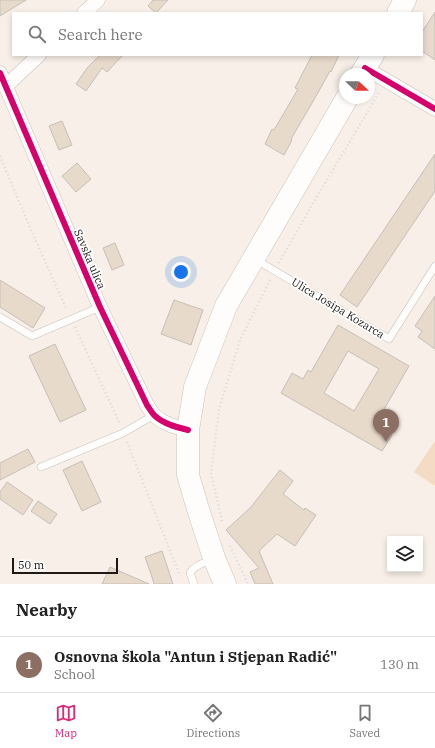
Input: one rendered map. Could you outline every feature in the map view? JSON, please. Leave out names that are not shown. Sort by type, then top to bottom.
[{"type":"main road","points":[[399,12],[405,0]]},
{"type":"main road","points":[[225,584],[214,558],[188,475],[188,430],[195,387],[226,306],[344,104]]},
{"type":"street","points":[[85,12],[98,0]]},
{"type":"street","points":[[6,86],[38,56]]},
{"type":"street","points":[[366,66],[387,81],[435,109]]},
{"type":"street","name":"Savska ulica","points":[[0,73],[100,307],[147,405],[154,415],[163,422],[174,427],[188,430]]},
{"type":"lane","name":"Ulica Josipa Kozarca","points":[[254,258],[389,339],[435,266]]},
{"type":"lane","points":[[0,317],[32,336],[100,307]]},
{"type":"lane","points":[[41,467],[124,433],[154,415]]},
{"type":"lane","points":[[194,584],[190,573],[193,569],[198,565],[214,558]]},
{"type":"path","points":[[224,527],[211,473],[219,409],[240,340],[275,271],[312,205],[387,81]]},
{"type":"path","points":[[0,156],[31,230],[124,433],[168,547],[182,578]]},
{"type":"path","points":[[228,542],[248,584]]},
{"type":"shaded area","points":[[435,441],[435,486],[414,472]]},
{"type":"building","points":[[0,0],[26,0],[0,16]]},
{"type":"building","points":[[153,0],[168,0],[157,12],[148,6]]},
{"type":"building","points":[[435,12],[435,60],[423,52],[423,30]]},
{"type":"building","points":[[99,56],[122,56],[107,72],[102,68],[86,91],[76,84],[88,67]]},
{"type":"building","points":[[311,56],[339,56],[331,72],[330,71],[291,139],[292,140],[284,155],[265,144],[272,129],[274,130],[298,89],[295,88]]},
{"type":"building","points":[[62,121],[72,145],[59,150],[49,126]]},
{"type":"building","points":[[435,154],[435,191],[357,307],[340,295]]},
{"type":"building","points":[[77,163],[91,179],[76,192],[62,176]]},
{"type":"building","points":[[115,243],[124,265],[112,270],[103,248]]},
{"type":"building","points":[[0,280],[45,308],[33,328],[0,307]]},
{"type":"building","points":[[435,296],[435,349],[418,337],[422,331],[415,326]]},
{"type":"building","points":[[174,300],[203,310],[191,345],[161,334]]},
{"type":"building","points":[[338,325],[409,366],[383,411],[391,416],[383,430],[392,435],[382,451],[281,393],[292,373],[303,379],[308,370],[311,372]],"holes":[[[348,351],[379,369],[354,411],[324,393]]]},
{"type":"building","points":[[55,344],[86,410],[60,422],[29,356]]},
{"type":"building","points":[[28,449],[35,462],[0,480],[0,463]]},
{"type":"building","points":[[82,461],[101,502],[82,511],[63,470]]},
{"type":"building","points":[[280,470],[293,481],[283,494],[304,510],[305,508],[316,515],[295,546],[277,534],[259,551],[273,584],[255,584],[250,572],[259,568],[226,530],[251,507]]},
{"type":"building","points":[[7,482],[33,500],[23,515],[0,499],[0,492]]},
{"type":"building","points":[[38,501],[57,514],[50,524],[31,511]]},
{"type":"building","points":[[162,551],[173,584],[154,584],[145,557]]},
{"type":"building","points":[[110,567],[149,584],[102,584]]},
{"type":"cycle path","points":[[0,73],[100,307],[147,405],[155,416],[162,421],[188,430]]},
{"type":"cycle path","points":[[375,74],[435,109]]},
{"type":"place","name":"Osnovna škola \"Antun i Stjepan Radić\"","points":[[386,442]]}]
